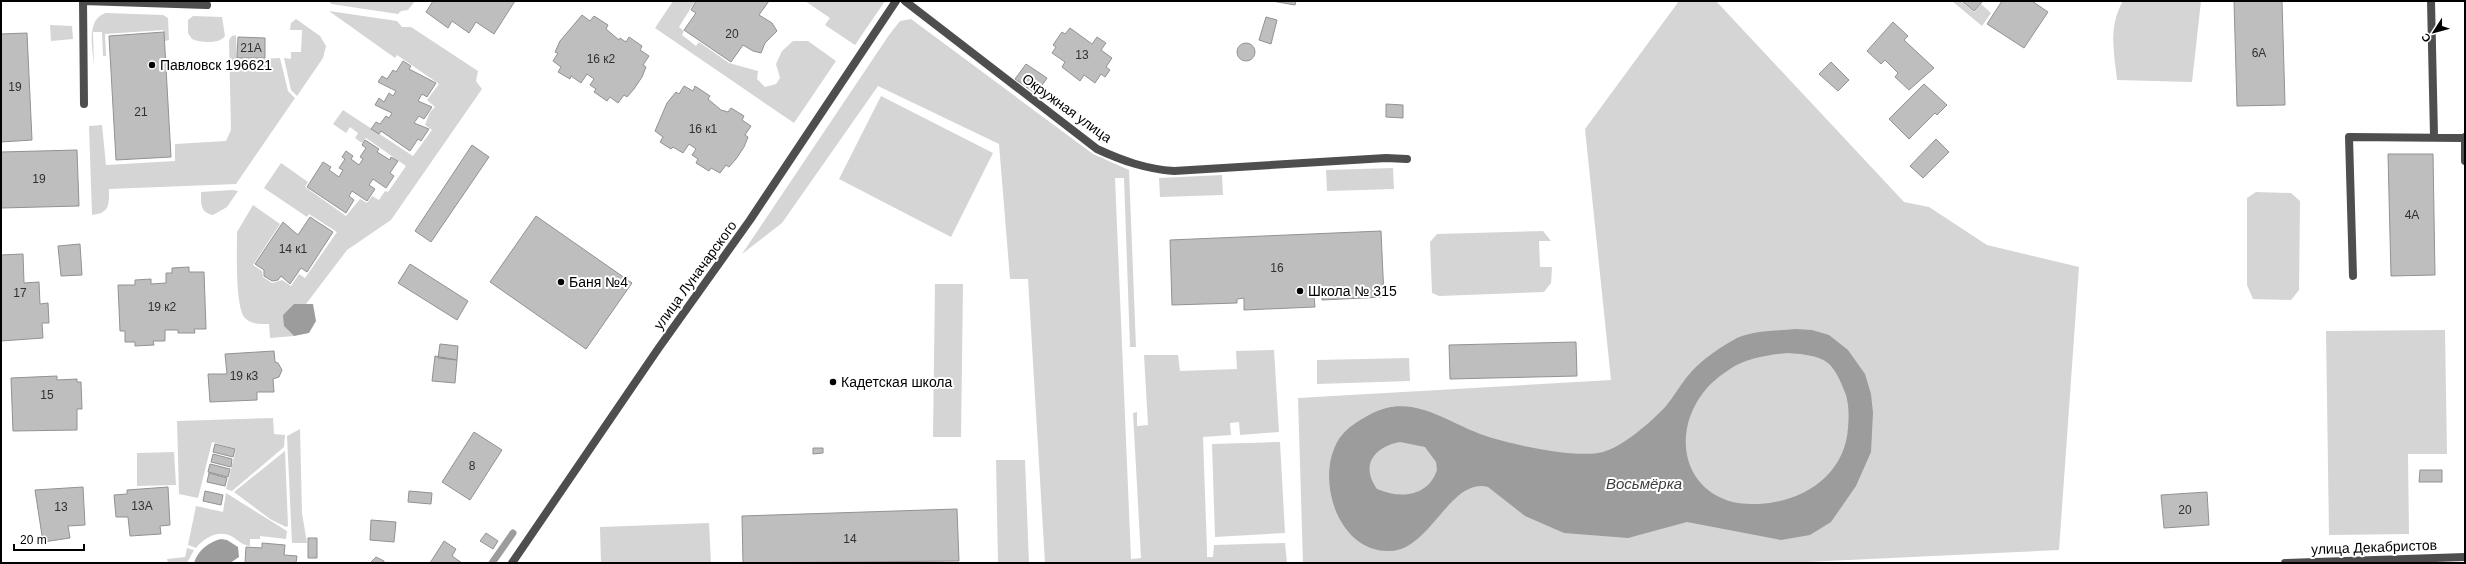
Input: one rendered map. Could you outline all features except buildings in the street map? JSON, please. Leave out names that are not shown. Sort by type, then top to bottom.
[{"type":"street","points":[[84,104],[83,1],[207,5]]},
{"type":"street","name":"улица Луначарского","points":[[512,563],[658,348],[750,220],[896,1]]},
{"type":"street","name":"Окружная улица","points":[[905,1],[1097,149],[1128,163],[1157,170],[1174,170],[1386,158],[1407,159]]},
{"type":"street","points":[[2431,1],[2434,136]]},
{"type":"street","points":[[2353,276],[2348,137],[2434,136],[2464,138],[2465,161]]},
{"type":"street","name":"улица Декабристов","points":[[2285,563],[2465,557]]},
{"type":"shaded area","points":[[329,1],[415,1],[408,10],[401,11],[398,14],[331,4]]},
{"type":"shaded area","points":[[673,1],[695,1],[679,27],[684,31],[682,35],[696,46],[699,42],[729,63],[758,71],[757,79],[765,87],[776,84],[780,78],[776,64],[782,51],[793,41],[808,41],[836,61],[794,123],[655,28]]},
{"type":"shaded area","points":[[805,1],[885,1],[855,45],[825,25],[830,18]]},
{"type":"shaded area","points":[[1679,1],[1716,1],[1904,202],[1929,207],[1987,245],[2079,267],[2059,550],[1785,563],[1303,563],[1298,398],[1611,380],[1585,129]]},
{"type":"shaded area","points":[[1952,1],[1961,1],[1974,12],[1981,4],[1991,13],[1982,26]]},
{"type":"shaded area","points":[[2123,1],[2201,1],[2192,82],[2117,80],[2113,40],[2115,20]]},
{"type":"shaded area","points":[[329,11],[397,21],[402,27],[411,27],[478,71],[476,81],[482,89],[391,220],[347,250],[306,304],[294,304],[284,326],[294,336],[270,338],[269,324],[257,324],[245,318],[242,312],[238,291],[237,232],[253,205],[280,224],[253,265],[262,271],[263,277],[272,283],[282,280],[291,286],[299,274],[305,278],[337,232],[309,214],[307,217],[264,188],[281,163],[308,182],[305,187],[346,216],[360,199],[367,203],[372,196],[379,200],[385,191],[388,192],[406,166],[366,138],[362,143],[355,138],[358,133],[350,127],[346,133],[333,124],[343,110],[413,156],[432,130],[425,125],[430,112],[435,107],[427,100],[439,84],[397,55],[395,58]]},
{"type":"shaded area","points":[[106,13],[163,15],[168,18],[169,40],[165,41],[163,30],[105,34],[106,56],[103,56],[102,32],[93,32],[94,67],[92,44],[93,28],[99,16]]},
{"type":"shaded area","points":[[193,16],[222,17],[225,36],[223,39],[210,42],[192,39],[188,33],[188,20]]},
{"type":"shaded area","points":[[296,19],[320,36],[326,46],[323,58],[297,96],[291,90],[284,58],[291,59],[291,52],[301,52],[302,30],[290,30],[291,23]]},
{"type":"shaded area","points":[[911,19],[1093,154],[1129,170],[1136,347],[1130,347],[1124,178],[1115,178],[1131,559],[1141,558],[1133,413],[1137,412],[1137,426],[1148,425],[1144,355],[1178,355],[1180,371],[1237,369],[1236,351],[1274,350],[1279,432],[1240,435],[1239,422],[1230,423],[1231,435],[1203,437],[1207,557],[1213,557],[1214,545],[1285,543],[1287,563],[1045,563],[1028,279],[1010,279],[999,144],[878,86],[782,223],[742,254],[889,35],[900,21]]},
{"type":"shaded area","points":[[50,25],[72,26],[73,39],[51,41]]},
{"type":"shaded area","points":[[236,35],[237,60],[280,58],[288,91],[295,98],[236,184],[109,189],[109,200],[107,207],[102,212],[92,215],[89,126],[102,125],[106,165],[175,161],[175,144],[226,141],[231,130],[229,40],[232,36]]},
{"type":"shaded area","points":[[881,96],[993,153],[951,237],[839,179]]},
{"type":"shaded area","points":[[1393,168],[1394,189],[1327,191],[1326,170]]},
{"type":"shaded area","points":[[1222,175],[1223,195],[1160,197],[1159,178]]},
{"type":"shaded area","points":[[238,191],[227,207],[213,215],[203,210],[201,204],[201,192]]},
{"type":"shaded area","points":[[2256,192],[2291,193],[2300,201],[2299,290],[2291,300],[2253,299],[2247,285],[2247,198]]},
{"type":"shaded area","points":[[1543,231],[1551,241],[1539,241],[1540,267],[1552,267],[1551,283],[1544,292],[1439,296],[1432,293],[1430,242],[1437,234]]},
{"type":"shaded area","points":[[935,284],[963,284],[961,437],[933,437]]},
{"type":"shaded area","points":[[2445,330],[2447,454],[2408,454],[2409,534],[2329,535],[2326,331]]},
{"type":"shaded area","points":[[1409,358],[1410,381],[1317,384],[1317,360]]},
{"type":"shaded area","points":[[273,418],[274,434],[285,435],[284,447],[232,491],[226,489],[236,449],[212,442],[198,498],[179,494],[177,421]]},
{"type":"shaded area","points":[[300,429],[302,513],[307,543],[292,543],[287,436]]},
{"type":"shaded area","points":[[1280,442],[1285,533],[1215,537],[1212,444]]},
{"type":"shaded area","points":[[285,451],[288,526],[286,527],[270,519],[234,492]]},
{"type":"shaded area","points":[[174,452],[176,485],[137,486],[137,453]]},
{"type":"shaded area","points":[[996,460],[1025,460],[1029,563],[998,563]]},
{"type":"shaded area","points":[[226,493],[287,531],[286,539],[260,536],[260,539],[250,539],[250,546],[243,544],[228,535],[218,534],[208,538],[196,548],[188,545],[196,506],[223,512]]},
{"type":"shaded area","points":[[709,523],[711,563],[601,563],[600,527]]},
{"type":"shaded area","points":[[187,548],[194,550],[187,563],[168,563],[167,559],[185,557]]},
{"type":"water","points":[[294,304],[313,304],[316,321],[309,333],[294,336],[284,326],[283,315]]},
{"type":"water","name":"Восьмёрка","points":[[1796,329],[1812,330],[1829,335],[1848,350],[1865,374],[1871,394],[1873,413],[1871,452],[1856,486],[1831,522],[1810,535],[1781,540],[1687,522],[1628,538],[1564,533],[1525,516],[1488,487],[1475,487],[1462,493],[1417,539],[1404,548],[1390,551],[1372,548],[1357,540],[1344,527],[1336,510],[1330,492],[1329,473],[1332,455],[1339,439],[1345,431],[1356,423],[1369,415],[1386,408],[1402,406],[1417,408],[1432,413],[1476,433],[1530,447],[1559,452],[1586,454],[1598,453],[1616,447],[1644,427],[1666,406],[1692,371],[1702,361],[1719,349],[1744,335],[1758,332]],"holes":[[[1788,353],[1809,355],[1824,360],[1831,366],[1839,378],[1848,403],[1849,415],[1845,445],[1839,459],[1830,472],[1819,483],[1791,498],[1759,504],[1746,504],[1726,500],[1711,492],[1699,481],[1691,468],[1687,454],[1686,438],[1688,423],[1694,407],[1708,386],[1730,369],[1743,362],[1765,356]],[[1400,442],[1425,447],[1436,462],[1437,470],[1433,479],[1427,486],[1420,491],[1404,495],[1377,489],[1370,472],[1372,458],[1383,448]]]},
{"type":"water","points":[[221,539],[227,540],[238,547],[239,557],[230,563],[194,563],[198,554],[204,547]]},
{"type":"waterway","points":[[492,563],[513,533]]},
{"type":"place","name":"Павловск 196621","points":[[152,65]]},
{"type":"place","name":"Баня №4","points":[[561,282]]},
{"type":"place","name":"Школа № 315","points":[[1300,291]]},
{"type":"place","name":"Кадетская школа","points":[[833,382]]}]
